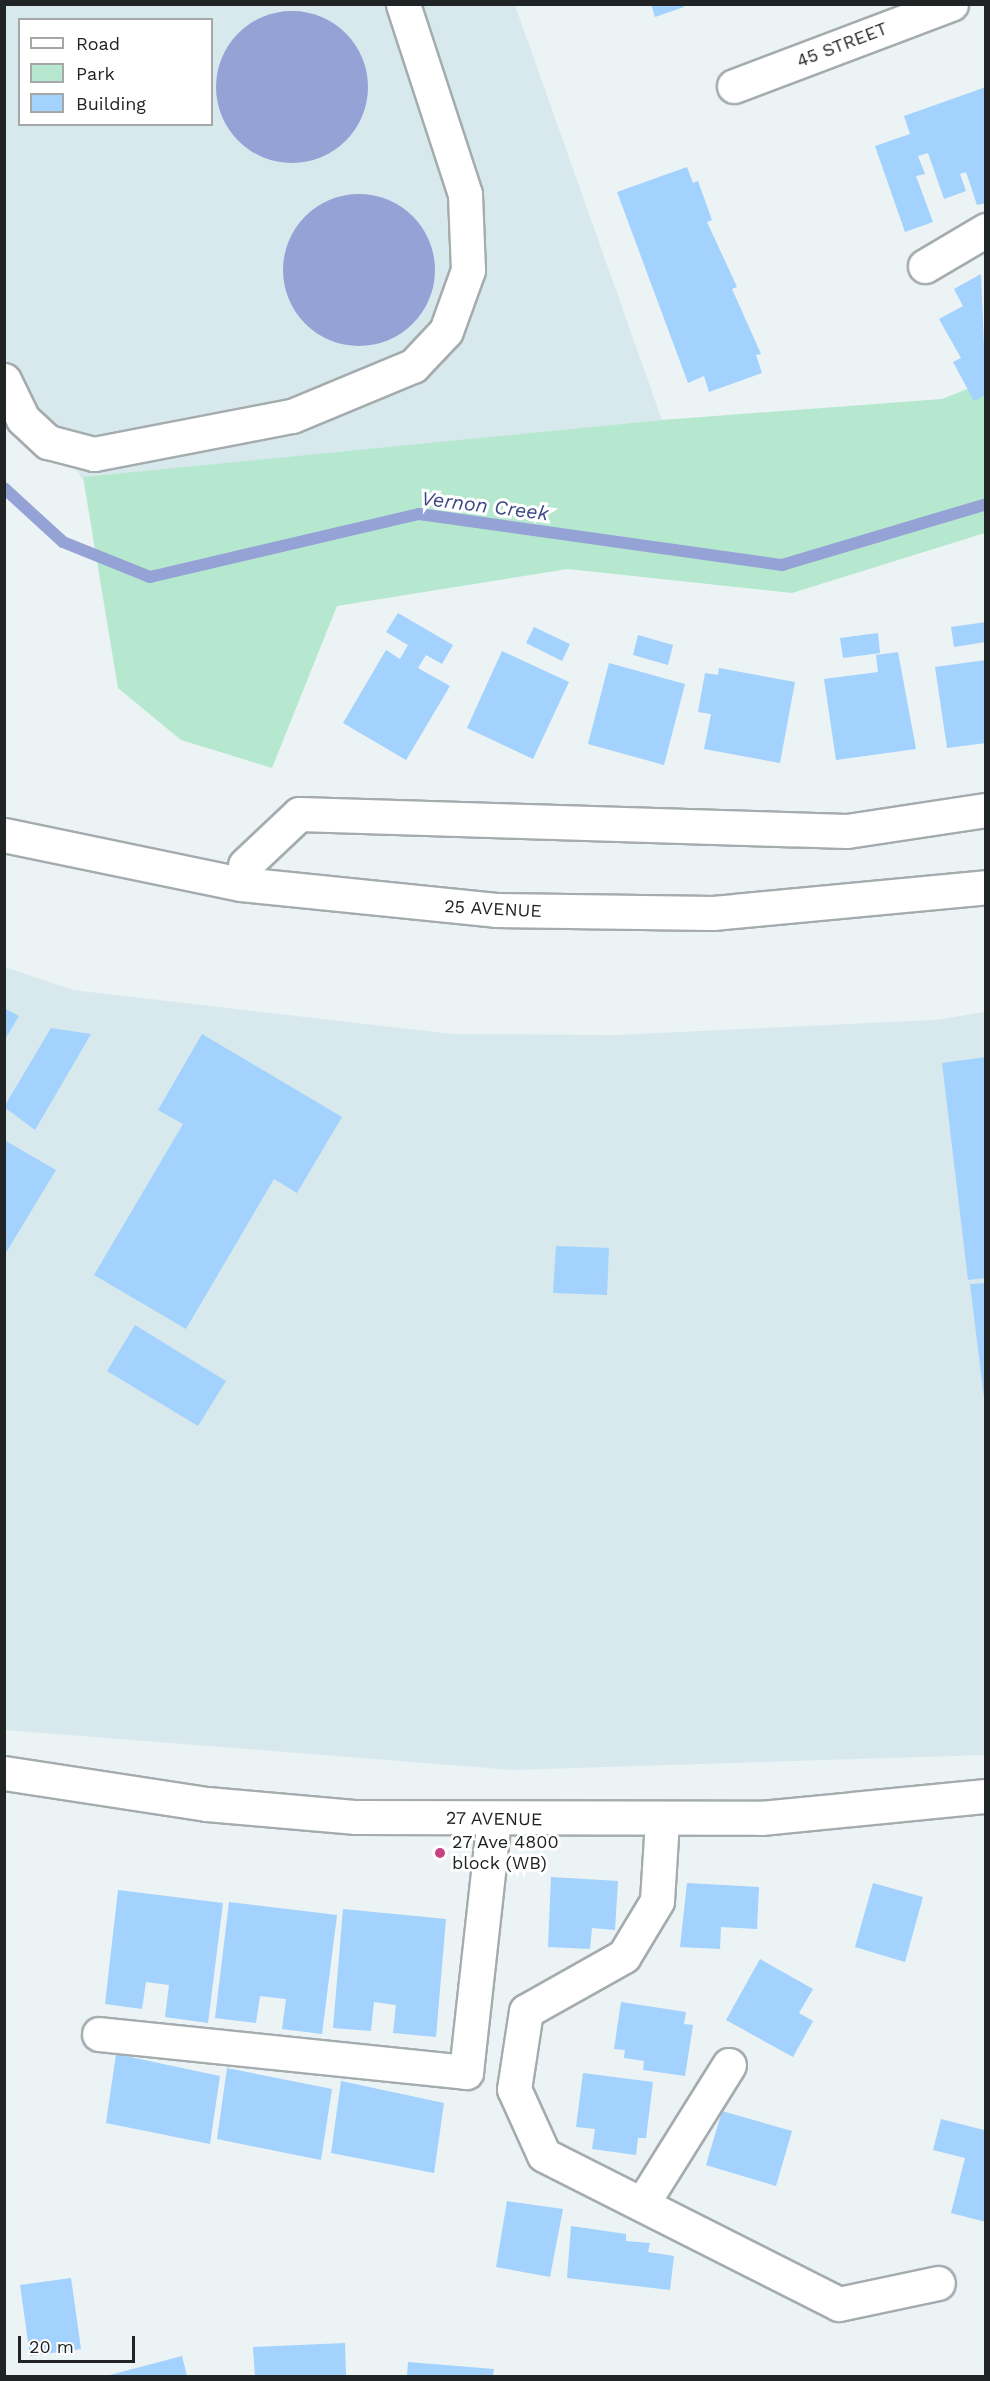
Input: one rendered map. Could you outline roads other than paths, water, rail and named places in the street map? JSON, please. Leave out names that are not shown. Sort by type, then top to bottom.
[{"type":"street","points":[[4,380],[23,419],[48,442],[93,454],[292,416],[413,366],[446,331],[468,259],[465,195],[403,4]]},
{"type":"street","name":"45 STREET","points":[[734,86],[951,4]]},
{"type":"street","points":[[925,266],[986,230]]},
{"type":"street","points":[[245,866],[299,814],[847,831],[986,810]]},
{"type":"street","name":"25 AVENUE","points":[[4,836],[241,884],[496,910],[713,913],[986,887]]},
{"type":"street","name":"27 AVENUE","points":[[4,1773],[207,1804],[356,1817],[662,1821],[761,1818],[986,1796]]},
{"type":"street","points":[[99,2034],[466,2072],[494,1820]]},
{"type":"street","points":[[662,1821],[657,1901],[624,1956],[526,2011],[514,2089],[544,2155],[839,2304],[938,2283]]},
{"type":"street","points":[[642,2205],[729,2065]]},
{"type":"water","points":[[292,11],[321,17],[334,24],[345,34],[355,45],[362,58],[368,87],[362,116],[355,129],[345,140],[334,150],[321,157],[292,163],[263,157],[250,150],[239,140],[229,129],[222,116],[216,87],[222,58],[229,45],[239,34],[250,24],[263,17]]},
{"type":"water","points":[[359,194],[388,200],[401,207],[412,217],[422,228],[429,241],[435,270],[429,299],[422,312],[412,323],[401,333],[388,340],[359,346],[330,340],[317,333],[306,323],[296,312],[289,299],[283,270],[289,241],[296,228],[306,217],[317,207],[330,200]]},
{"type":"waterway","name":"Vernon Creek","points":[[4,488],[63,542],[150,577],[419,514],[782,565],[986,504]]},
{"type":"place","name":"27 Ave 4800 block (WB)","points":[[440,1853]]}]
